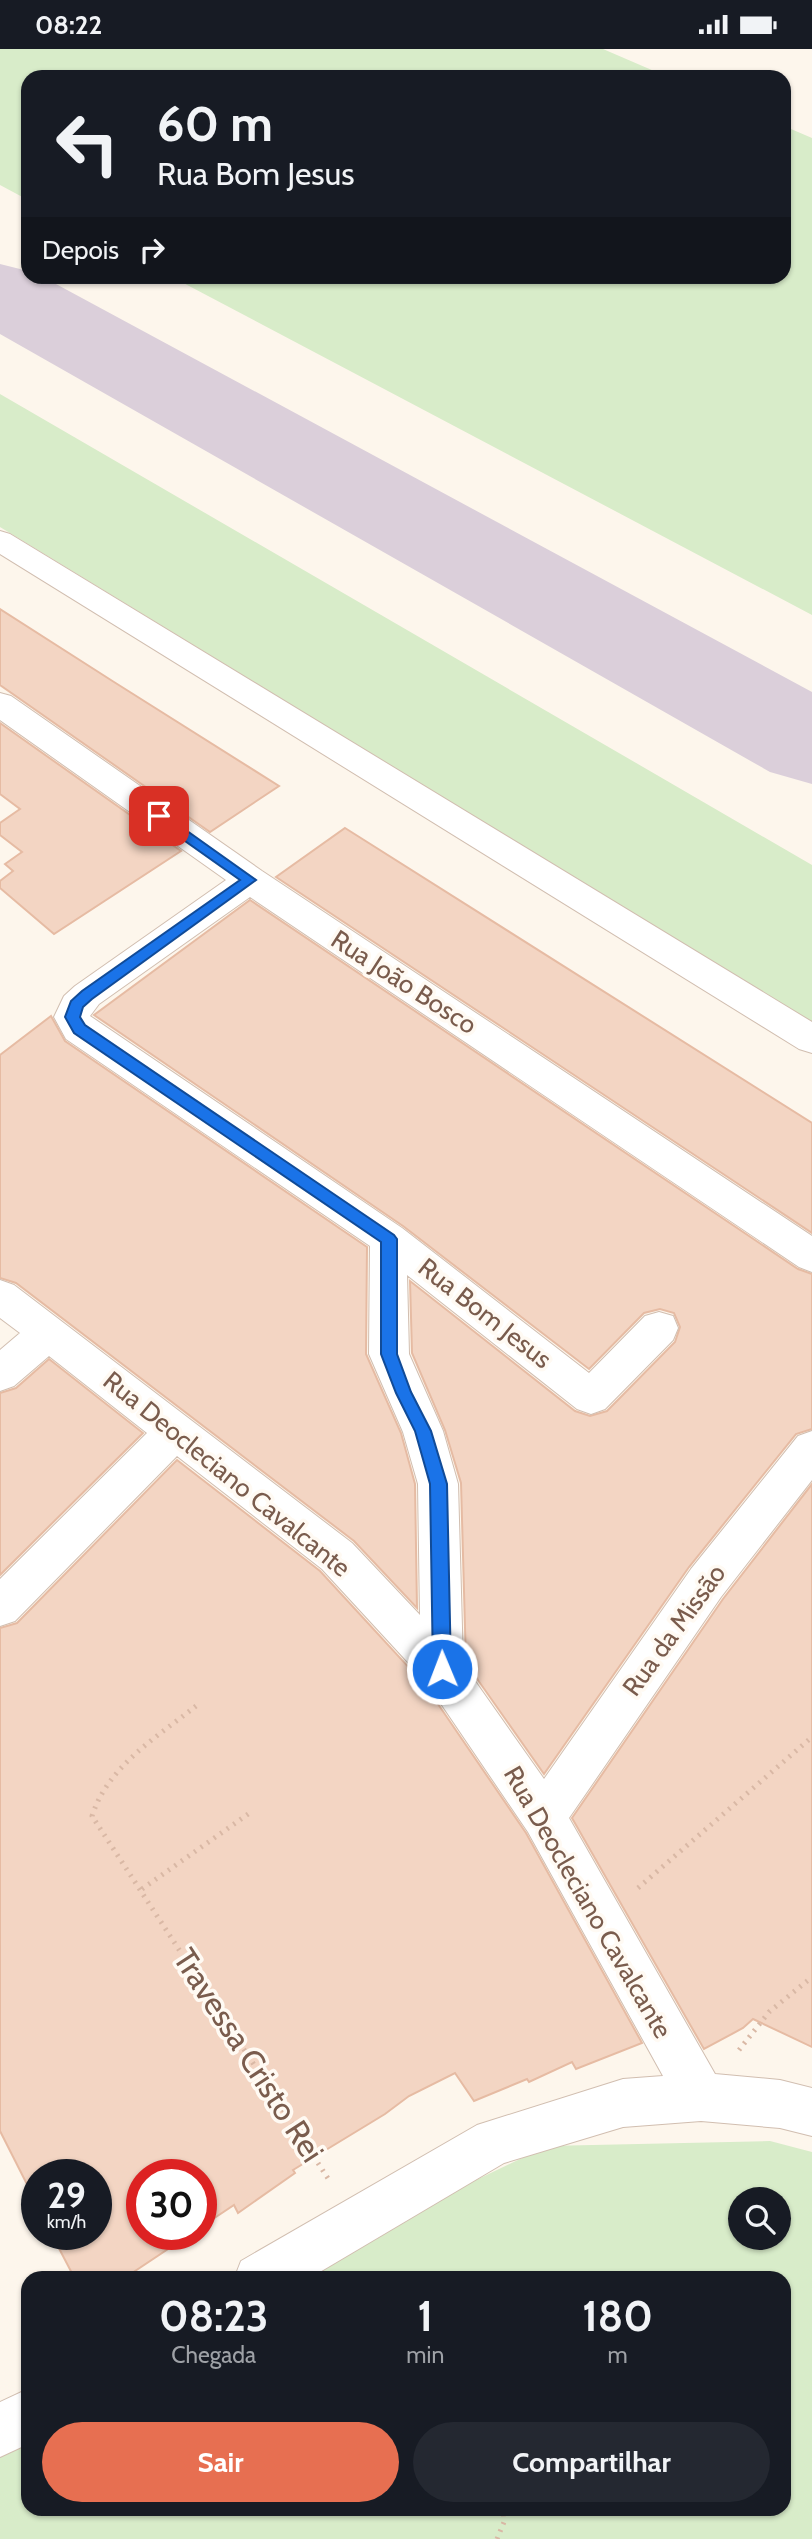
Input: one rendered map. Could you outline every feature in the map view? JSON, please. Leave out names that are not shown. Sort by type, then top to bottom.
[{"type":"street","points":[[0,541],[812,1039]]},
{"type":"street","name":"Rua João Bosco","points":[[0,704],[250,880],[812,1256]]},
{"type":"street","name":"Rua Bom Jesus","points":[[250,880],[87,995],[76,1005],[72,1017],[79,1029],[389,1239],[592,1397],[659,1328]]},
{"type":"street","points":[[389,1239],[389,1354],[423,1431],[438,1484],[442,1669]]},
{"type":"street","name":"Rua Deocleciano Cavalcante","points":[[0,1296],[337,1556],[442,1669],[544,1817],[701,2097]]},
{"type":"street","points":[[0,1374],[48,1333]]},
{"type":"street","points":[[0,1608],[177,1430]]},
{"type":"street","name":"Rua da Missão","points":[[544,1817],[706,1583],[812,1449]]},
{"type":"street","points":[[272,2271],[494,2142],[622,2103],[701,2097],[780,2104],[812,2112]]},
{"type":"street","points":[[0,2431],[21,2419]]},
{"type":"path","name":"Travessa Cristo Rei","points":[[196,1706],[124,1765],[94,1803],[92,1816],[356,2221]]},
{"type":"path","points":[[601,1921],[812,1737]]},
{"type":"path","points":[[142,1889],[251,1812]]},
{"type":"path","points":[[701,2097],[769,2011],[812,1976]]},
{"type":"path","points":[[498,2539],[505,2522],[504,2516]]},
{"type":"green space","points":[[0,49],[603,49],[652,70],[21,70],[21,196],[0,185]]},
{"type":"green space","points":[[791,129],[812,138],[812,615],[185,284],[791,284]]},
{"type":"green space","points":[[0,394],[812,865],[812,1023],[0,527]]},
{"type":"green space","points":[[770,2141],[812,2152],[812,2539],[0,2539],[0,2449],[21,2436],[21,2516],[791,2516],[791,2271],[291,2271],[547,2146]]},
{"type":"building","points":[[0,609],[279,786],[210,832],[0,685]]},
{"type":"building","points":[[0,723],[181,851],[54,934],[0,888],[0,881],[13,871],[5,864],[22,852],[0,835],[0,823],[20,809],[0,794]]},
{"type":"building","points":[[345,828],[812,1123],[812,1233],[276,877]]},
{"type":"building","points":[[250,900],[798,1269],[812,1274],[812,1429],[796,1434],[689,1567],[544,1774],[466,1663],[461,1483],[445,1430],[412,1353],[410,1281],[575,1411],[590,1416],[607,1411],[675,1342],[680,1327],[674,1313],[660,1309],[644,1313],[589,1369],[403,1226],[94,1015]]},
{"type":"building","points":[[51,1016],[65,1041],[367,1247],[366,1354],[401,1433],[415,1484],[417,1608],[354,1541],[16,1283],[0,1278],[0,1055]]},
{"type":"building","points":[[49,1359],[143,1433],[0,1575],[0,1393],[16,1388]]},
{"type":"building","points":[[177,1460],[320,1571],[425,1685],[526,1833],[642,2043],[576,2069],[572,2062],[529,2082],[527,2079],[474,2101],[455,2073],[409,2096],[385,2114],[293,2170],[295,2173],[238,2213],[234,2205],[217,2216],[217,2159],[126,2159],[126,2250],[166,2250],[135,2271],[71,2271],[60,2250],[112,2250],[112,2159],[21,2159],[21,2172],[0,2131],[0,1628],[17,1623]]},
{"type":"building","points":[[812,1484],[812,2047],[753,2019],[743,2028],[704,2049],[572,1818],[723,1599]]},
{"type":"taxiway","points":[[0,293],[812,743]]},
{"type":"route","points":[[159,816],[250,880],[87,995],[76,1005],[72,1017],[79,1029],[389,1239],[389,1354],[423,1431],[438,1484],[442,1669]]}]
